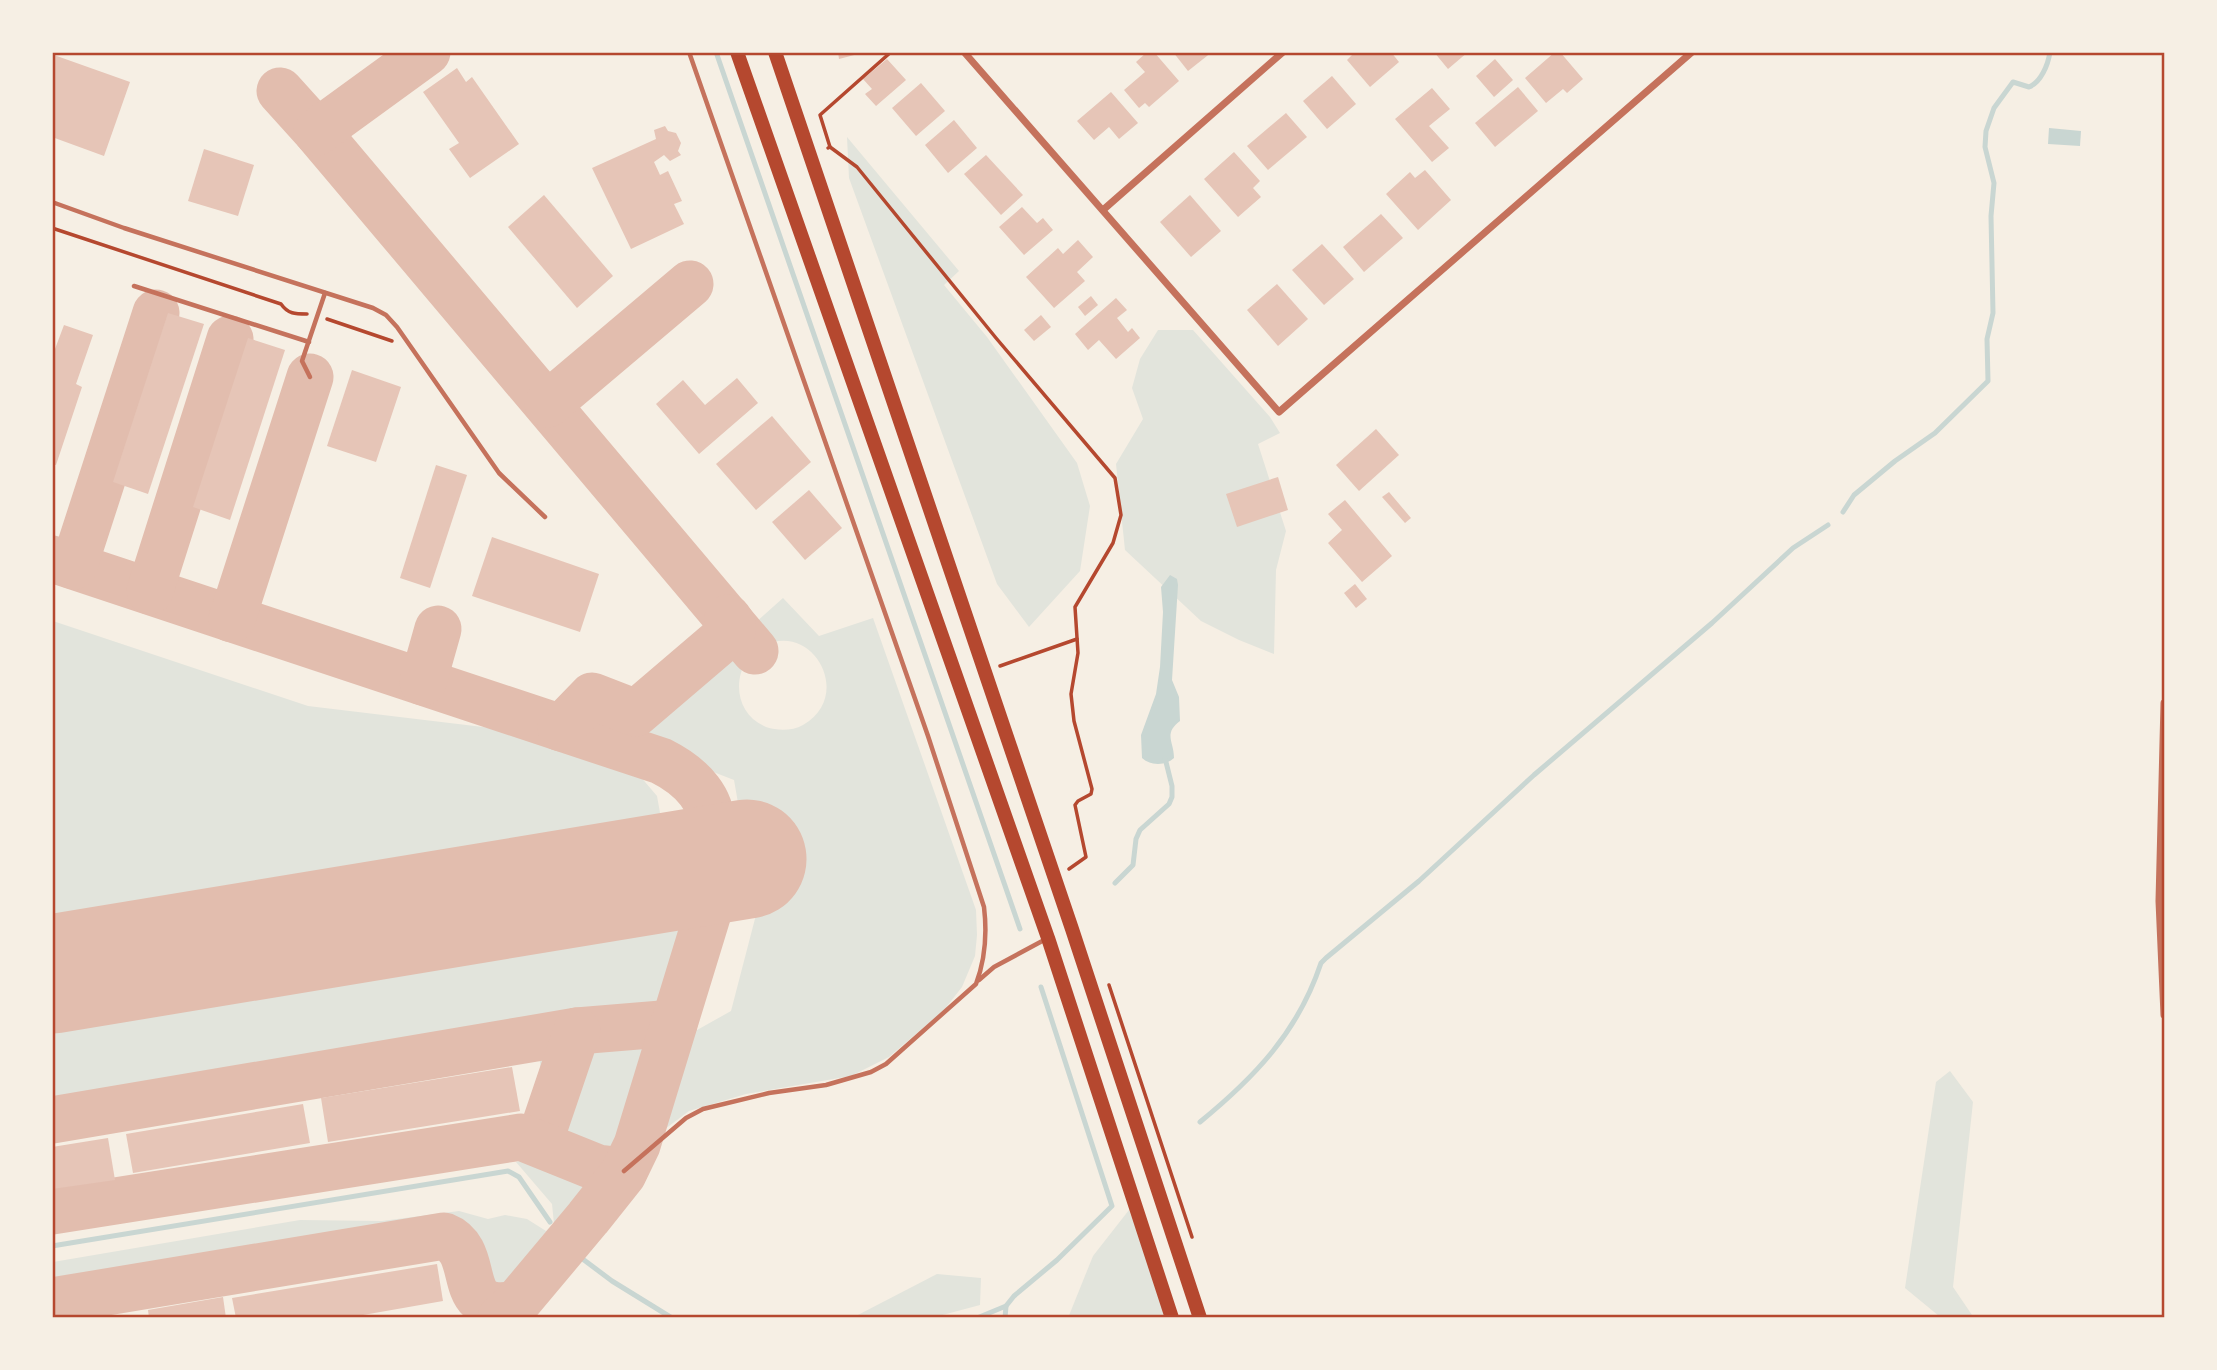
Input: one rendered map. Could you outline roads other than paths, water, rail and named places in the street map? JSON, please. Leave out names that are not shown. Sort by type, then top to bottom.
[{"type":"main road","points":[[737,52],[1048,938],[1172,1318]]},
{"type":"main road","points":[[775,52],[1077,942],[1200,1318]]},
{"type":"street","points":[[964,52],[1279,412],[1692,52]]},
{"type":"street","points":[[1103,210],[1283,52]]},
{"type":"street","points":[[2165,703],[2159,901],[2165,1015]]},
{"type":"lane","points":[[689,52],[984,907],[983,967],[976,984]]},
{"type":"lane","points":[[52,202],[386,315],[499,473],[545,517]]},
{"type":"lane","points":[[134,286],[309,342]]},
{"type":"lane","points":[[310,377],[302,361],[325,293]]},
{"type":"lane","points":[[624,1171],[686,1118],[703,1109],[769,1093],[826,1085],[871,1072],[886,1064],[994,967],[1048,938]]},
{"type":"waterway","points":[[716,52],[1020,929]]},
{"type":"waterway","points":[[1843,512],[1854,495],[1935,433],[1988,381],[1987,339],[1993,313],[1991,216],[1994,183],[1985,147],[1986,131],[1994,108],[2013,82],[2029,87],[2033,85],[2043,72],[2050,52]]},
{"type":"waterway","points":[[1200,1122],[1239,1088],[1272,1052],[1300,1011],[1321,963],[1326,958],[1419,881],[1534,775],[1712,623],[1793,548],[1828,525]]},
{"type":"waterway","points":[[1115,883],[1133,865],[1136,839],[1140,830],[1169,804],[1172,797],[1165,758]]},
{"type":"waterway","points":[[1005,1318],[1006,1306],[1014,1296],[1057,1260],[1112,1206],[1041,987]]},
{"type":"waterway","points":[[52,1246],[508,1171],[519,1177],[550,1222]]},
{"type":"waterway","points":[[580,1257],[612,1281],[672,1318]]},
{"type":"waterway","points":[[977,1318],[1006,1306]]}]
